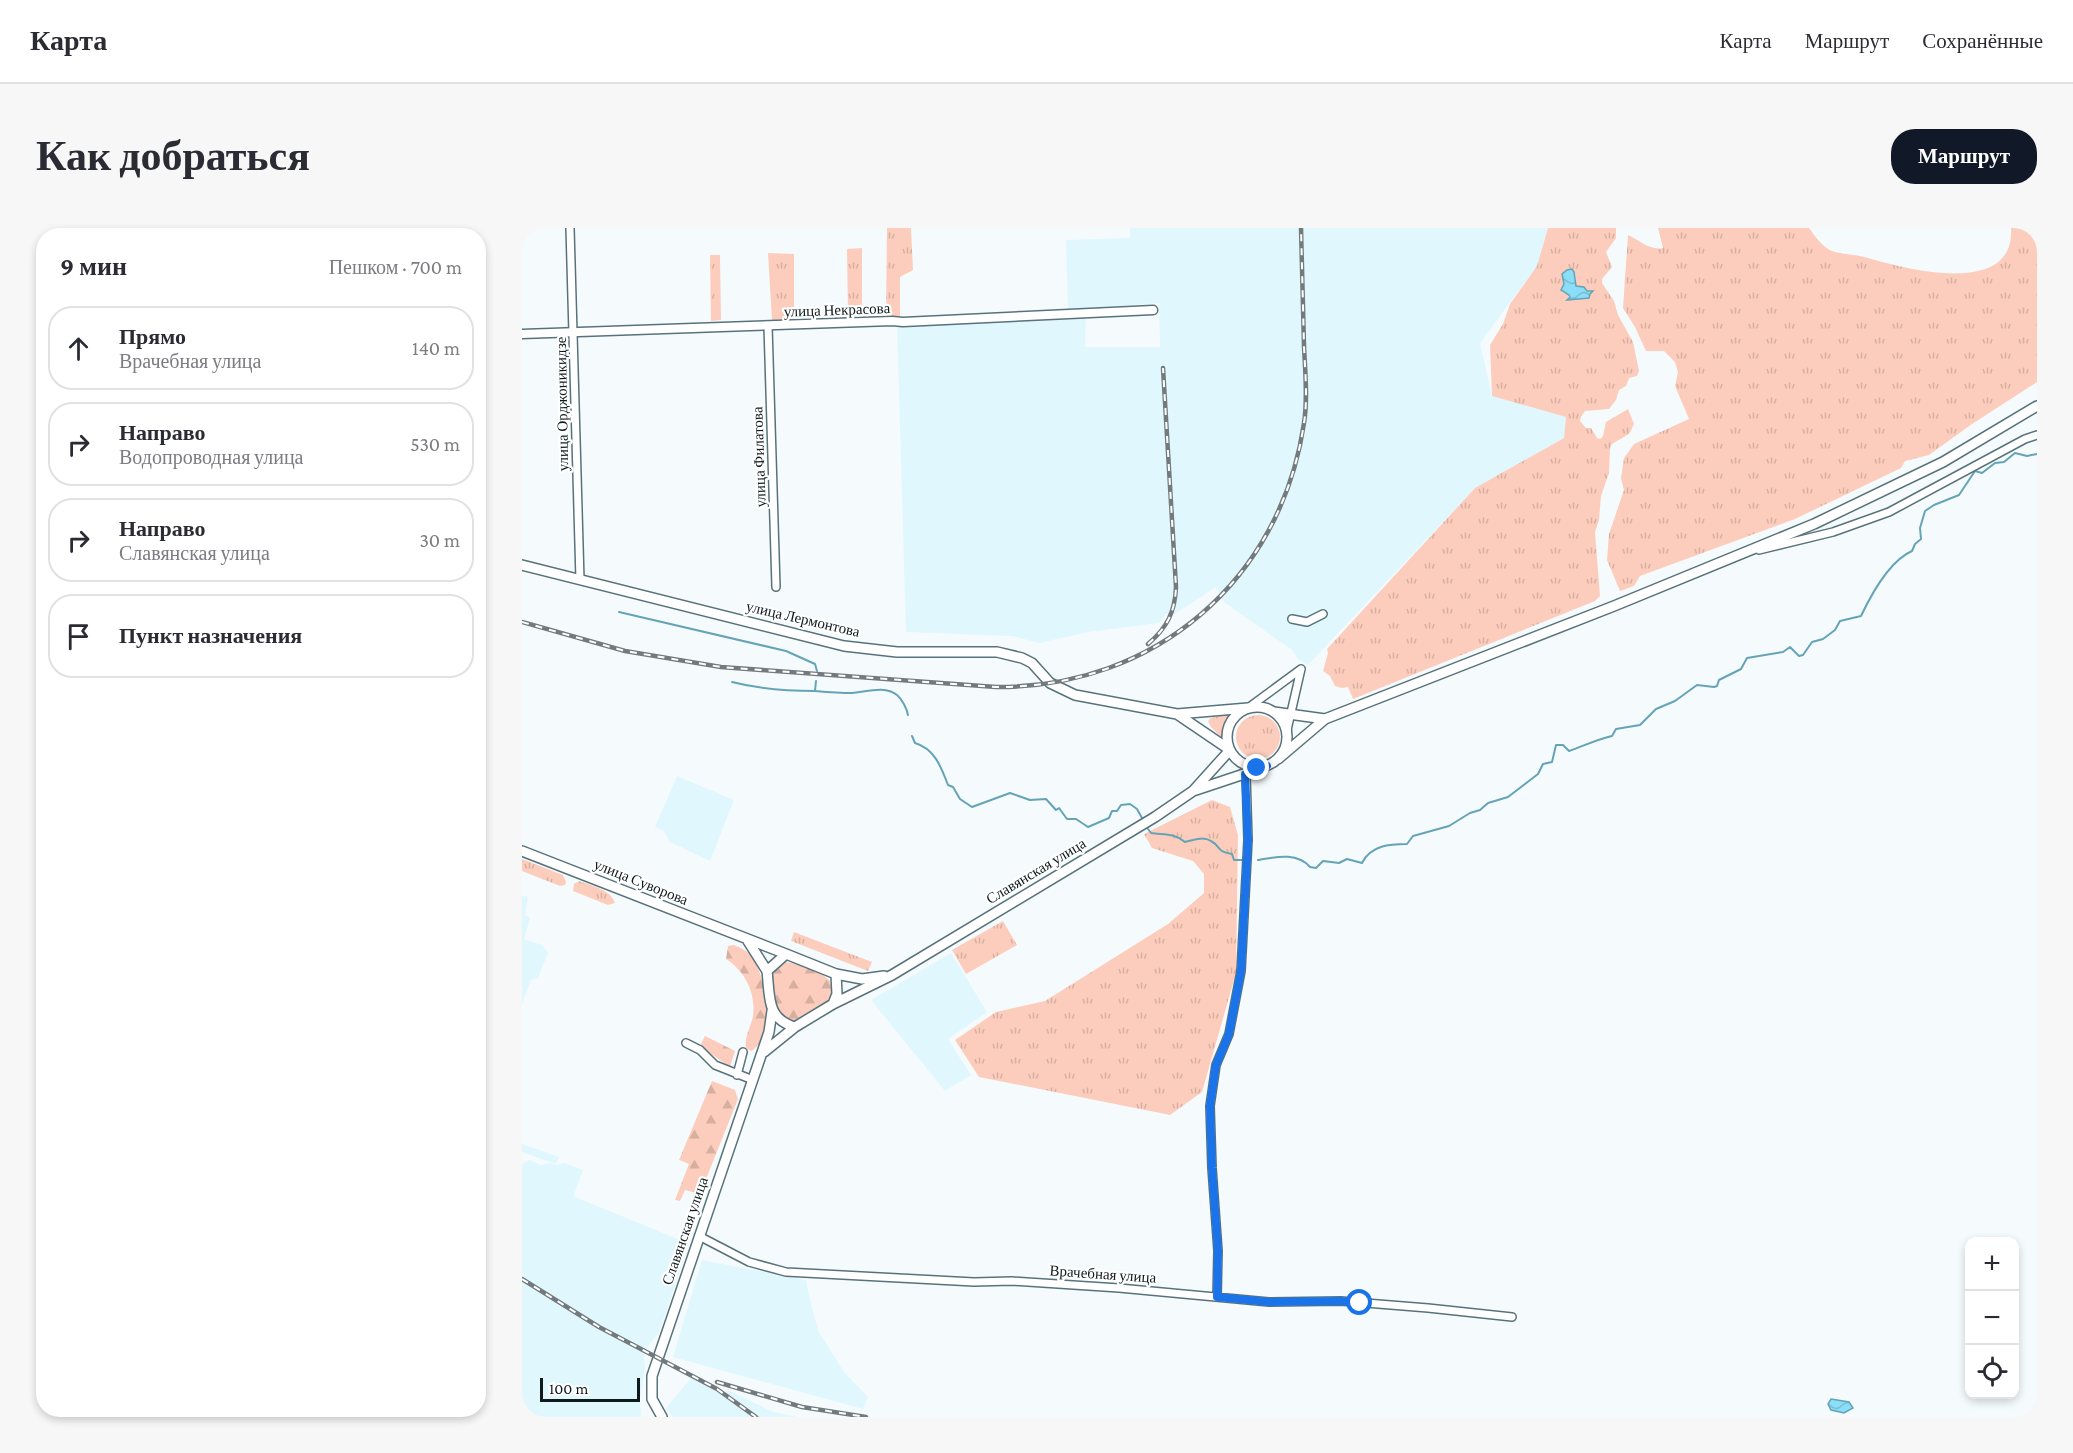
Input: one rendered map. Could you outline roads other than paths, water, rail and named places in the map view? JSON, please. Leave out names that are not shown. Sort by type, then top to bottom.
[{"type":"main road","points":[[1177,714],[1230,750],[1246,766],[1257,768],[1267,766],[1325,719],[1742,555],[1824,520],[1974,445],[2037,406]]},
{"type":"main road","name":"улица Лермонтова","points":[[522,565],[844,646],[897,652],[975,651],[1010,654],[1032,663],[1050,683],[1063,691],[1177,714]]},
{"type":"main road","points":[[1177,714],[1260,707],[1289,715],[1325,719]]},
{"type":"main road","points":[[1230,750],[1227,738],[1230,724],[1235,717],[1248,708]]},
{"type":"main road","points":[[1274,712],[1287,730],[1287,742],[1278,759]]},
{"type":"main road","name":"Славянская улица","points":[[833,1004],[892,975],[1155,817],[1193,791],[1230,750]]},
{"type":"main road","name":"Славянская улица","points":[[1193,791],[1267,766]]},
{"type":"main road","name":"улица Суворова","points":[[522,851],[786,954]]},
{"type":"main road","points":[[748,941],[767,971],[772,1011],[780,1021],[795,1027]]},
{"type":"main road","points":[[767,971],[786,954],[836,974],[862,979],[892,975]]},
{"type":"main road","points":[[762,1054],[795,1027],[833,1004],[837,994],[836,974]]},
{"type":"main road","name":"Славянская улица","points":[[663,1417],[652,1399],[652,1376],[762,1054],[769,1032],[772,1011]]},
{"type":"street","name":"улица Орджоникидзе","points":[[570,228],[580,580]]},
{"type":"street","name":"улица Некрасова","points":[[522,334],[903,322],[1153,310]]},
{"type":"street","name":"улица Филатова","points":[[768,326],[776,587]]},
{"type":"street","points":[[1742,555],[1833,531],[1889,512],[2025,439],[2037,435]]},
{"type":"street","points":[[1292,619],[1307,622],[1323,614]]},
{"type":"street","points":[[1248,708],[1301,669],[1287,730]]},
{"type":"street","points":[[1217,1297],[1218,1251],[1210,1106],[1216,1065],[1229,1034],[1241,971],[1248,840],[1245,774]]},
{"type":"street","points":[[686,1043],[700,1050],[715,1065],[753,1080]]},
{"type":"street","points":[[736,1075],[743,1052]]},
{"type":"street","name":"Врачебная улица","points":[[699,1236],[749,1262],[786,1272],[974,1282],[1012,1281],[1269,1302],[1341,1301],[1512,1317]]},
{"type":"water","points":[[1572,269],[1576,286],[1593,291],[1589,298],[1567,300],[1569,295],[1561,290],[1564,284],[1562,274]]},
{"type":"water","points":[[1831,1399],[1849,1402],[1853,1408],[1844,1413],[1831,1410],[1828,1404]]},
{"type":"waterway","points":[[1258,860],[1293,857],[1316,868],[1323,861],[1339,863],[1347,859],[1362,863],[1370,852],[1376,849],[1388,845],[1407,844],[1413,836],[1449,826],[1470,813],[1480,810],[1488,803],[1508,797],[1538,774],[1543,764],[1552,762],[1556,745],[1563,745],[1569,751],[1612,736],[1616,729],[1640,725],[1656,709],[1675,701],[1697,685],[1717,686],[1719,680],[1741,669],[1747,658],[1783,652],[1790,647],[1799,656],[1803,655],[1812,642],[1823,639],[1835,630],[1840,621],[1861,616],[1888,570],[1912,551],[1921,539],[1920,528],[1925,511],[1959,495],[1975,471],[1982,473],[1995,463],[2004,462],[2015,453],[2027,456],[2037,454]]},
{"type":"waterway","points":[[619,612],[786,651],[815,664],[817,671]]},
{"type":"waterway","points":[[815,691],[816,681]]},
{"type":"waterway","points":[[732,682],[794,691],[852,693],[887,690],[899,697],[908,715]]},
{"type":"waterway","points":[[912,736],[915,743],[932,754],[948,785],[953,787],[960,799],[972,807],[1010,793],[1030,800],[1046,799],[1056,810],[1059,808],[1067,819],[1076,819],[1088,827],[1109,818],[1112,811],[1117,811],[1121,805],[1130,804],[1137,809],[1142,818]]},
{"type":"waterway","points":[[1148,829],[1151,833],[1173,836],[1185,842],[1205,839],[1214,843],[1223,852],[1232,854],[1234,860],[1242,860]]},
{"type":"railway","points":[[522,622],[625,651],[721,667],[996,687],[1054,682],[1108,668],[1157,645],[1201,614],[1238,576],[1269,531],[1291,479],[1306,404],[1301,228]]},
{"type":"railway","points":[[1148,644],[1169,619],[1176,587],[1163,368]]},
{"type":"railway","points":[[522,1279],[599,1327],[717,1389],[756,1417]]},
{"type":"railway","points":[[717,1382],[802,1407],[866,1417]]}]
